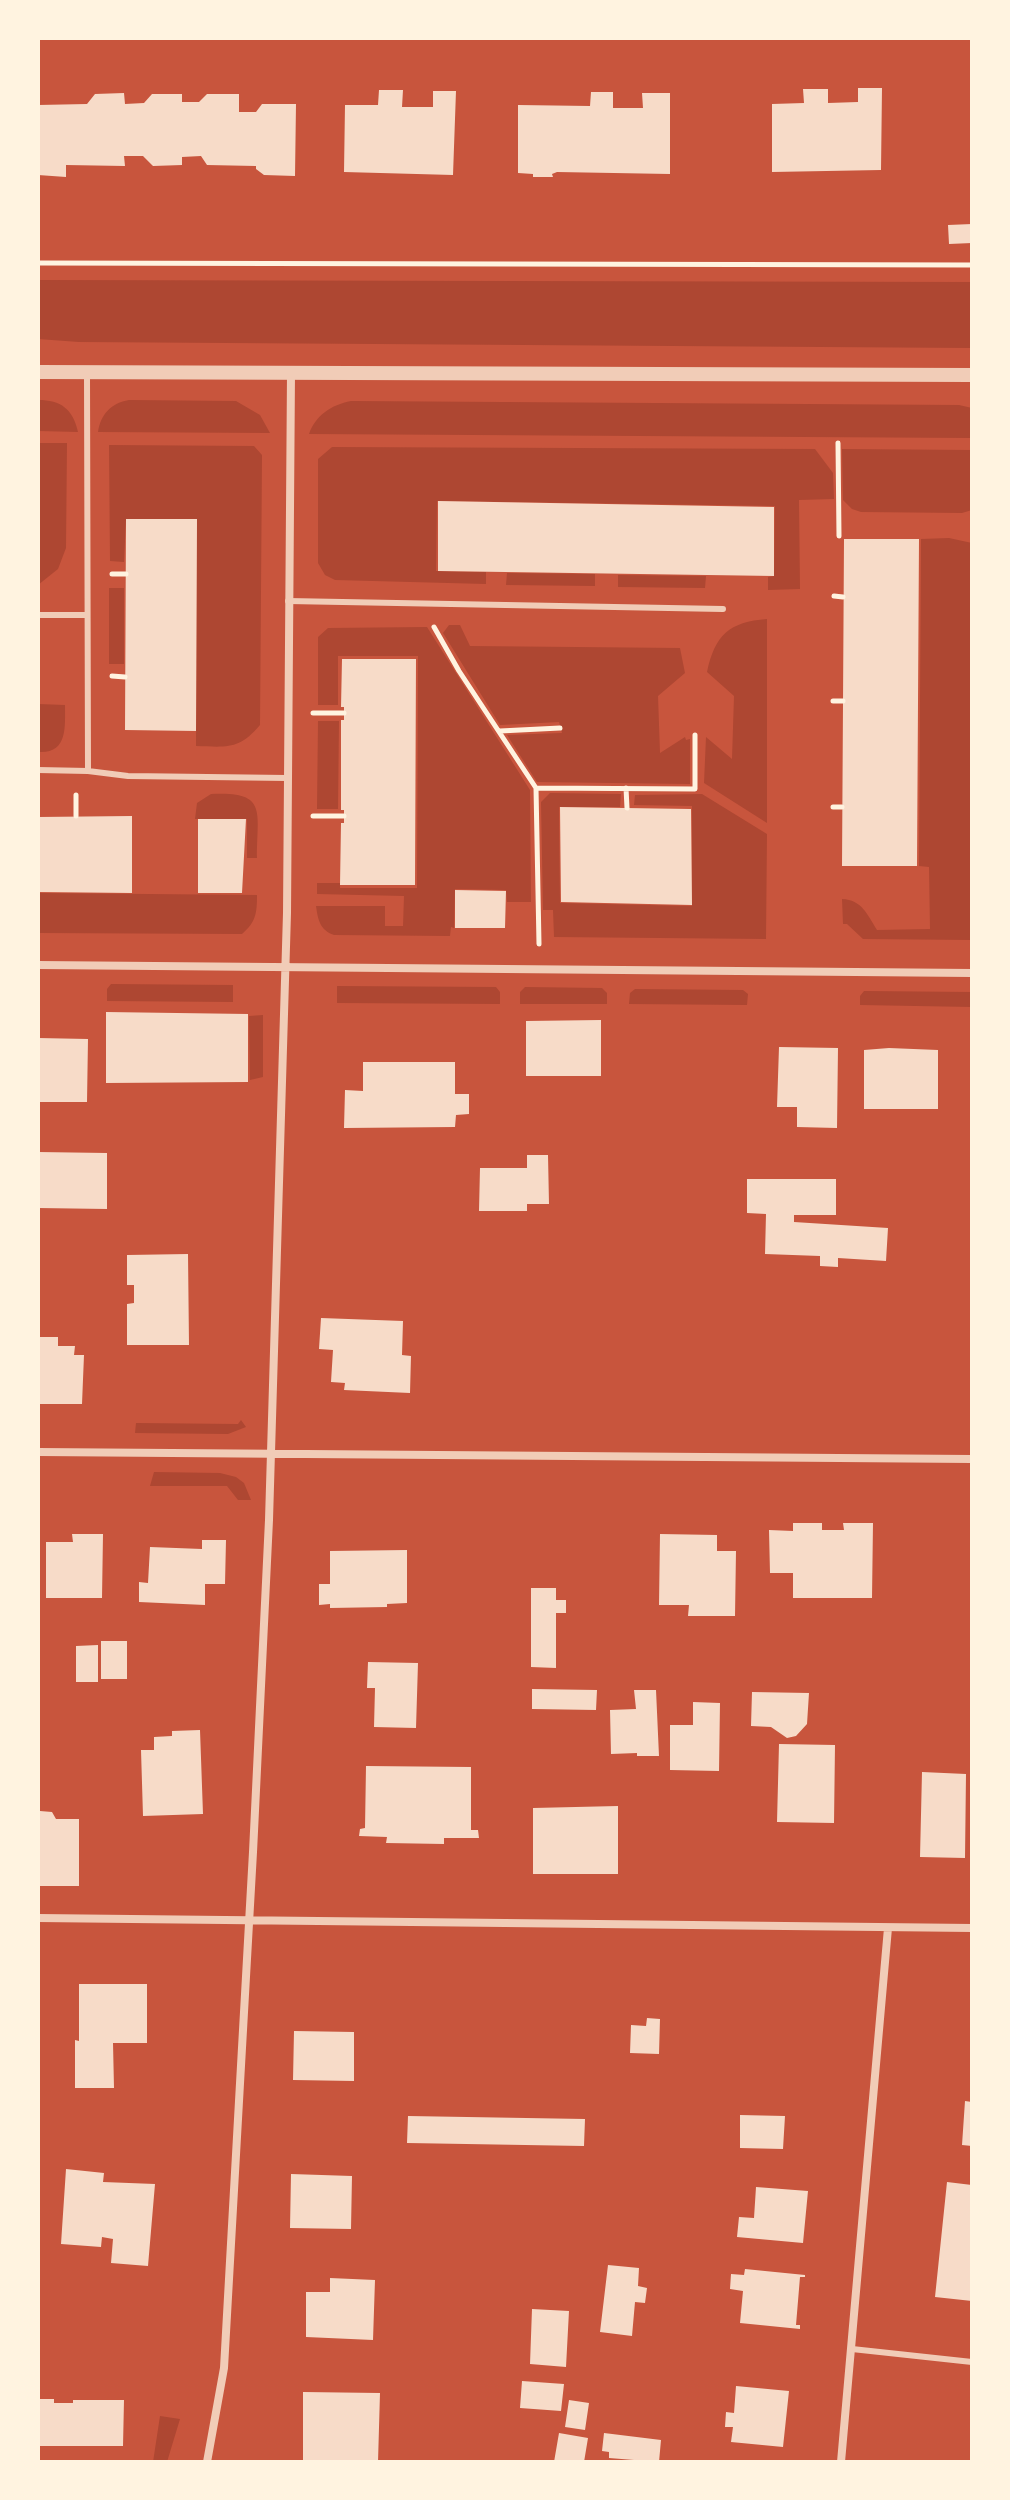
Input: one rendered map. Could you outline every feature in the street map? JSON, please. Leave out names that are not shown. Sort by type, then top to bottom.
[{"type":"street","points":[[38,372],[972,375]]},
{"type":"street","points":[[207,2462],[224,2368],[271,1455],[282,1008],[286,966],[291,372]]},
{"type":"street","points":[[38,965],[972,973]]},
{"type":"street","points":[[38,1452],[972,1459]]},
{"type":"street","points":[[38,1918],[972,1928]]},
{"type":"street","points":[[841,2462],[888,1928]]},
{"type":"lane","points":[[87,372],[88,771]]},
{"type":"lane","points":[[288,601],[723,609]]},
{"type":"lane","points":[[38,615],[86,615]]},
{"type":"lane","points":[[38,770],[128,776],[287,778]]},
{"type":"lane","points":[[852,2349],[972,2362]]},
{"type":"path","points":[[38,263],[972,265]]},
{"type":"path","points":[[838,443],[839,536]]},
{"type":"path","points":[[834,596],[843,597]]},
{"type":"path","points":[[428,603],[431,621],[536,788],[539,944]]},
{"type":"path","points":[[833,701],[843,701]]},
{"type":"path","points":[[312,713],[344,713]]},
{"type":"path","points":[[499,731],[560,728]]},
{"type":"path","points":[[536,788],[695,789],[695,735]]},
{"type":"path","points":[[626,788],[627,808]]},
{"type":"path","points":[[76,790],[76,816]]},
{"type":"path","points":[[833,807],[842,807]]},
{"type":"path","points":[[311,816],[344,816]]},
{"type":"shaded area","points":[[38,280],[972,282],[972,348],[79,342],[38,339]]},
{"type":"shaded area","points":[[38,400],[65,407],[73,417],[78,432],[38,431]]},
{"type":"shaded area","points":[[129,400],[236,401],[260,415],[270,433],[98,432],[108,410]]},
{"type":"shaded area","points":[[351,401],[959,405],[972,408],[972,438],[309,434],[325,412]]},
{"type":"shaded area","points":[[38,443],[67,443],[66,548],[58,569],[38,585]]},
{"type":"shaded area","points":[[109,445],[254,446],[262,455],[260,725],[239,743],[196,746],[197,519],[126,519],[124,562],[110,561]]},
{"type":"shaded area","points":[[332,447],[815,449],[833,473],[834,499],[799,500],[800,589],[768,590],[768,577],[774,576],[775,506],[437,501],[436,571],[486,572],[486,584],[335,580],[325,575],[318,563],[318,459]]},
{"type":"shaded area","points":[[842,449],[972,450],[972,510],[962,513],[861,512],[852,509],[843,500]]},
{"type":"shaded area","points":[[949,538],[972,543],[972,940],[863,939],[843,924],[842,899],[859,905],[877,930],[930,929],[929,867],[919,866],[921,539]]},
{"type":"shaded area","points":[[507,573],[595,574],[595,586],[506,585]]},
{"type":"shaded area","points":[[618,575],[706,576],[705,588],[618,587]]},
{"type":"shaded area","points":[[109,588],[124,588],[124,664],[109,664]]},
{"type":"shaded area","points":[[767,619],[767,823],[704,783],[706,737],[732,759],[734,696],[707,672],[710,659],[719,640],[733,627]]},
{"type":"shaded area","points":[[449,625],[460,625],[470,646],[680,648],[685,673],[658,696],[660,753],[685,737],[686,740],[690,739],[690,784],[537,782],[507,735],[562,733],[559,722],[500,725],[443,633]]},
{"type":"shaded area","points":[[427,627],[530,790],[531,902],[507,902],[506,890],[455,889],[454,928],[451,927],[450,936],[334,935],[320,924],[316,906],[385,906],[385,926],[403,926],[404,896],[317,894],[317,883],[340,883],[340,888],[417,888],[418,656],[338,656],[338,705],[318,705],[318,637],[328,628]]},
{"type":"shaded area","points":[[38,704],[65,705],[63,738],[55,749],[38,752]]},
{"type":"shaded area","points":[[318,721],[339,721],[338,809],[317,809]]},
{"type":"shaded area","points":[[550,793],[621,794],[620,807],[559,807],[560,903],[692,906],[692,806],[634,805],[635,795],[702,794],[767,834],[766,939],[554,937],[553,910],[543,910],[541,802]]},
{"type":"shaded area","points":[[211,794],[242,796],[251,801],[257,816],[257,858],[247,858],[247,819],[195,819],[197,803]]},
{"type":"shaded area","points":[[38,893],[257,895],[257,901],[253,921],[242,934],[38,933]]},
{"type":"shaded area","points":[[111,984],[233,985],[233,1002],[107,1001],[107,989]]},
{"type":"shaded area","points":[[337,986],[496,987],[500,992],[500,1004],[337,1003]]},
{"type":"shaded area","points":[[525,987],[602,988],[607,993],[607,1004],[520,1004],[520,992]]},
{"type":"shaded area","points":[[635,989],[743,990],[748,994],[747,1005],[629,1004],[630,993]]},
{"type":"shaded area","points":[[864,991],[972,992],[972,1007],[860,1005],[860,996]]},
{"type":"shaded area","points":[[263,1015],[263,1077],[250,1080],[249,1016]]},
{"type":"shaded area","points":[[241,1420],[246,1427],[228,1434],[135,1433],[136,1423],[238,1424]]},
{"type":"shaded area","points":[[154,1472],[220,1473],[236,1477],[244,1483],[251,1500],[238,1500],[227,1486],[150,1486]]},
{"type":"shaded area","points":[[160,2416],[180,2419],[167,2462],[153,2462]]},
{"type":"building","points":[[858,88],[882,88],[881,170],[772,172],[772,104],[804,103],[803,89],[828,89],[828,103],[858,102]]},
{"type":"building","points":[[379,90],[403,90],[402,107],[433,107],[433,91],[456,91],[453,175],[344,172],[345,105],[378,105]]},
{"type":"building","points":[[591,92],[613,92],[613,108],[643,108],[642,93],[670,93],[670,174],[557,172],[552,174],[553,177],[533,177],[533,174],[518,173],[518,105],[590,106]]},
{"type":"building","points":[[124,93],[125,104],[144,103],[152,94],[182,94],[182,102],[199,102],[207,94],[239,94],[239,112],[256,112],[262,104],[296,104],[295,176],[264,175],[256,166],[207,165],[201,156],[182,157],[182,165],[153,166],[143,156],[124,156],[125,166],[66,165],[66,177],[38,175],[38,105],[87,104],[95,94]]},
{"type":"building","points":[[972,224],[972,243],[949,244],[948,225]]},
{"type":"building","points":[[438,501],[774,507],[774,576],[438,571]]},
{"type":"building","points":[[126,519],[197,519],[196,731],[125,730]]},
{"type":"building","points":[[844,539],[919,539],[917,866],[842,866]]},
{"type":"building","points":[[342,659],[416,659],[415,885],[340,885],[341,823],[344,823],[344,810],[341,810],[341,720],[344,720],[344,707],[341,707]]},
{"type":"building","points":[[560,807],[691,809],[692,905],[561,902]]},
{"type":"building","points":[[132,816],[132,893],[38,892],[38,817]]},
{"type":"building","points":[[198,819],[246,819],[242,893],[198,893]]},
{"type":"building","points":[[455,890],[506,891],[505,928],[455,928]]},
{"type":"building","points":[[106,1012],[248,1014],[248,1082],[106,1083]]},
{"type":"building","points":[[601,1020],[601,1076],[526,1076],[526,1021]]},
{"type":"building","points":[[38,1038],[88,1039],[87,1102],[38,1102]]},
{"type":"building","points":[[779,1047],[838,1048],[837,1128],[797,1127],[797,1107],[777,1107]]},
{"type":"building","points":[[864,1050],[938,1050],[938,1109],[864,1109]]},
{"type":"building","points":[[363,1062],[455,1062],[455,1094],[469,1094],[469,1114],[456,1115],[455,1127],[344,1128],[345,1090],[363,1091]]},
{"type":"building","points":[[38,1152],[107,1153],[107,1209],[38,1208]]},
{"type":"building","points":[[527,1155],[548,1155],[549,1204],[527,1204],[527,1211],[479,1211],[480,1168],[527,1168]]},
{"type":"building","points":[[747,1179],[836,1179],[836,1215],[794,1215],[794,1222],[888,1228],[886,1261],[838,1258],[838,1267],[820,1266],[820,1256],[765,1254],[766,1214],[747,1213]]},
{"type":"building","points":[[188,1254],[189,1345],[127,1345],[127,1304],[134,1303],[134,1285],[127,1285],[127,1255]]},
{"type":"building","points":[[321,1318],[403,1321],[402,1355],[411,1356],[410,1393],[344,1390],[345,1383],[331,1382],[333,1350],[319,1349]]},
{"type":"building","points":[[38,1337],[58,1337],[58,1346],[75,1346],[74,1355],[84,1355],[82,1404],[38,1404]]},
{"type":"building","points":[[793,1523],[822,1523],[822,1530],[844,1530],[843,1523],[873,1523],[872,1598],[793,1598],[793,1573],[770,1573],[769,1530],[793,1531]]},
{"type":"building","points":[[72,1534],[103,1534],[102,1598],[46,1598],[46,1542],[73,1542]]},
{"type":"building","points":[[660,1534],[717,1535],[717,1551],[736,1551],[735,1616],[688,1616],[689,1605],[659,1605]]},
{"type":"building","points":[[202,1540],[226,1540],[225,1584],[205,1584],[205,1605],[139,1602],[139,1582],[148,1583],[150,1547],[202,1549]]},
{"type":"building","points":[[407,1550],[407,1603],[387,1604],[387,1607],[330,1608],[330,1604],[319,1605],[319,1584],[330,1584],[330,1551]]},
{"type":"building","points":[[531,1588],[556,1588],[556,1600],[566,1600],[566,1613],[556,1613],[556,1668],[531,1667]]},
{"type":"building","points":[[101,1641],[127,1641],[127,1679],[101,1679]]},
{"type":"building","points":[[98,1645],[98,1682],[76,1682],[76,1646]]},
{"type":"building","points":[[368,1662],[418,1663],[416,1728],[374,1727],[375,1688],[367,1688]]},
{"type":"building","points":[[532,1689],[597,1690],[596,1710],[532,1709]]},
{"type":"building","points":[[634,1690],[656,1690],[659,1756],[611,1754],[610,1710],[636,1709]]},
{"type":"building","points":[[752,1692],[809,1693],[807,1724],[796,1736],[787,1738],[771,1727],[751,1726]]},
{"type":"building","points":[[693,1702],[720,1703],[719,1771],[670,1770],[670,1725],[693,1725]]},
{"type":"building","points":[[200,1730],[203,1814],[143,1816],[141,1750],[154,1750],[154,1737],[172,1736],[172,1731]]},
{"type":"building","points":[[779,1744],[835,1745],[834,1823],[777,1822]]},
{"type":"building","points":[[366,1766],[471,1767],[471,1830],[478,1830],[479,1838],[444,1838],[444,1844],[386,1843],[387,1837],[359,1836],[360,1829],[365,1828]]},
{"type":"building","points":[[922,1772],[966,1774],[965,1858],[920,1857]]},
{"type":"building","points":[[618,1806],[618,1874],[533,1874],[533,1808]]},
{"type":"building","points":[[40,1811],[52,1812],[56,1819],[79,1819],[79,1886],[38,1886]]},
{"type":"building","points":[[79,1984],[147,1984],[147,2043],[113,2043],[114,2088],[75,2088]]},
{"type":"building","points":[[647,2018],[660,2019],[659,2054],[630,2053],[631,2025],[646,2026]]},
{"type":"building","points":[[294,2031],[354,2032],[354,2081],[293,2080]]},
{"type":"building","points":[[965,2101],[972,2102],[972,2146],[962,2145]]},
{"type":"building","points":[[740,2115],[785,2116],[783,2149],[740,2148]]},
{"type":"building","points":[[408,2116],[585,2119],[584,2146],[407,2143]]},
{"type":"building","points":[[66,2169],[104,2173],[103,2182],[155,2184],[148,2266],[111,2263],[113,2239],[102,2237],[101,2247],[61,2244]]},
{"type":"building","points":[[291,2174],[352,2176],[351,2229],[290,2228]]},
{"type":"building","points":[[947,2182],[972,2185],[972,2301],[935,2297]]},
{"type":"building","points":[[756,2187],[808,2191],[803,2243],[737,2237],[739,2217],[754,2218]]},
{"type":"building","points":[[608,2265],[639,2268],[638,2286],[647,2288],[645,2303],[635,2302],[632,2336],[600,2332]]},
{"type":"building","points":[[745,2269],[805,2275],[800,2277],[796,2325],[800,2325],[800,2329],[740,2323],[743,2291],[730,2289],[731,2274],[744,2275]]},
{"type":"building","points":[[330,2278],[375,2280],[373,2340],[306,2337],[306,2292],[330,2292]]},
{"type":"building","points":[[532,2309],[569,2311],[566,2367],[530,2364]]},
{"type":"building","points":[[522,2381],[564,2384],[561,2411],[520,2408]]},
{"type":"building","points":[[736,2386],[789,2391],[783,2447],[731,2442],[733,2427],[725,2427],[726,2412],[734,2413]]},
{"type":"building","points":[[303,2392],[380,2393],[378,2462],[303,2460]]},
{"type":"building","points":[[38,2399],[54,2399],[54,2403],[124,2400],[123,2446],[38,2446]]},
{"type":"building","points":[[569,2400],[589,2403],[585,2430],[565,2427]]},
{"type":"building","points":[[559,2433],[588,2438],[584,2462],[554,2462]]},
{"type":"building","points":[[604,2433],[661,2440],[659,2462],[609,2458],[609,2452],[602,2451]]}]
